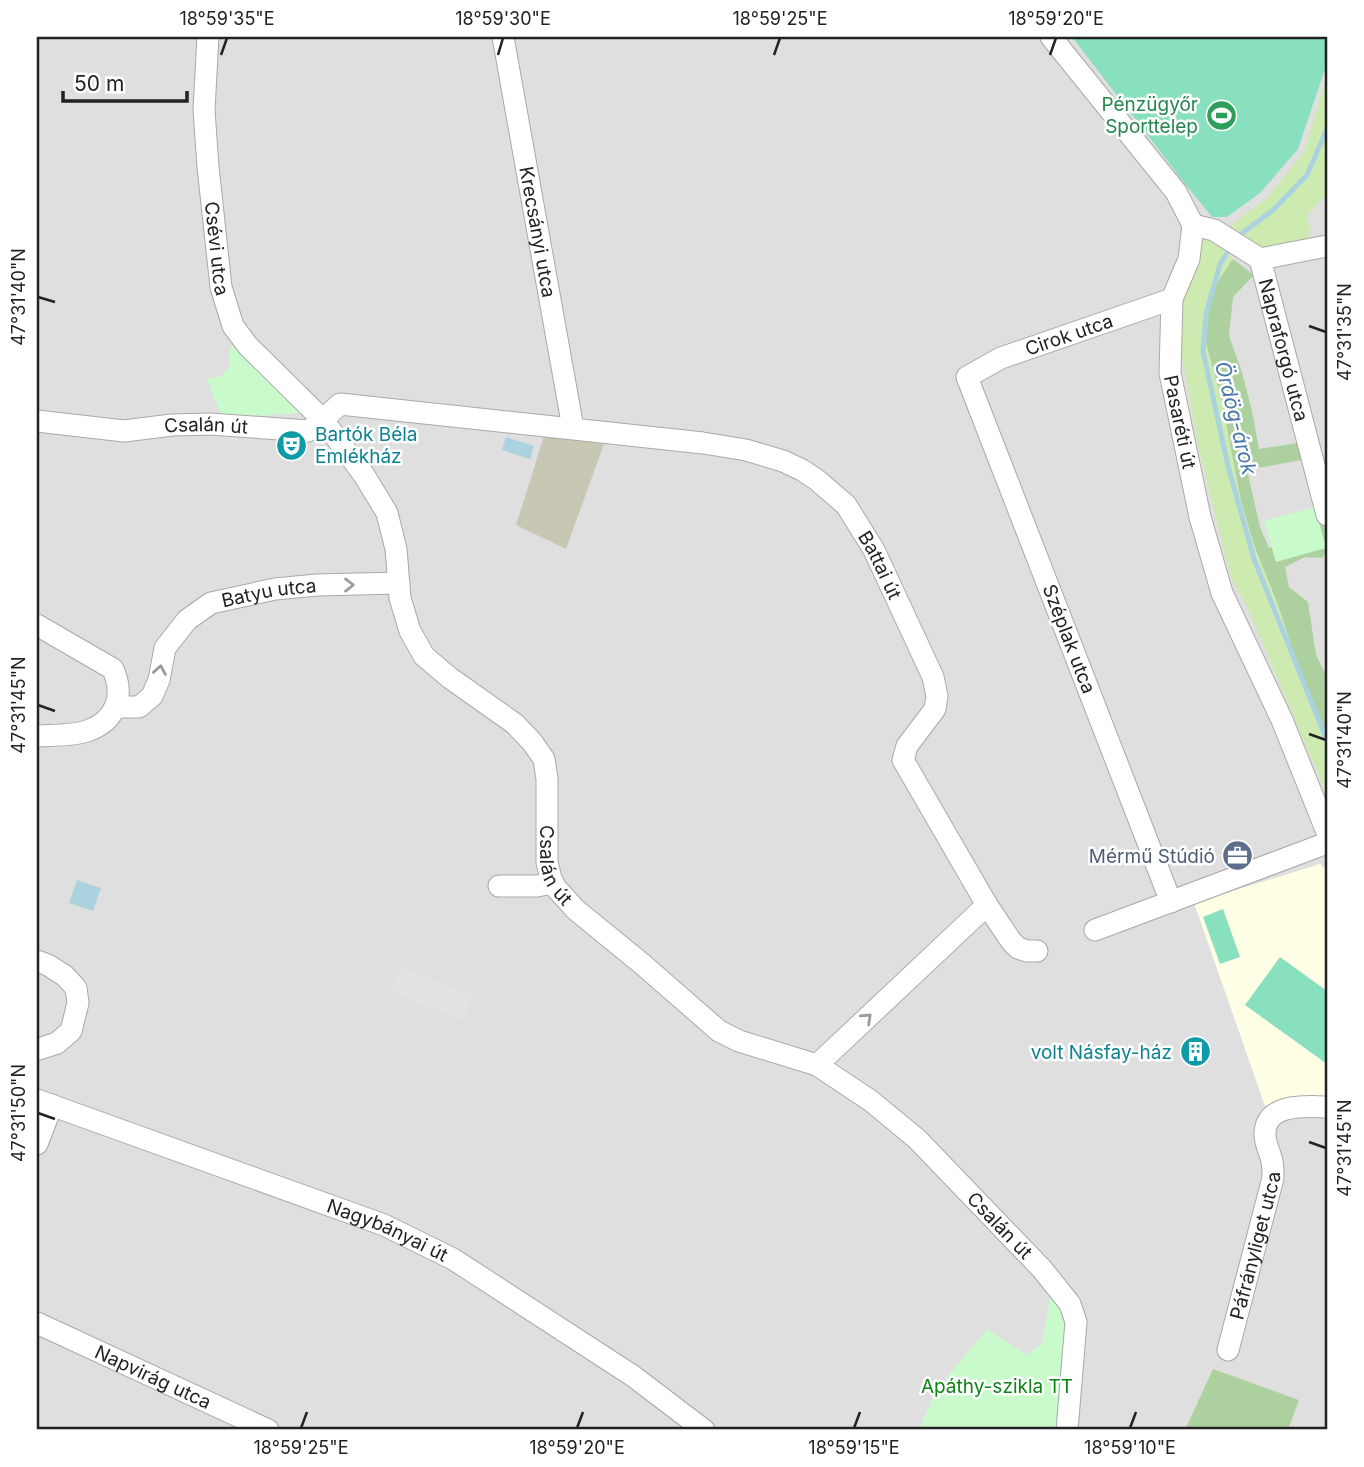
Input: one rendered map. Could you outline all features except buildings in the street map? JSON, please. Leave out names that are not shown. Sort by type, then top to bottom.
[{"type":"street","name":"Csévi utca","points":[[208,37],[204,110],[220,287],[233,326],[248,346],[323,421]]},
{"type":"street","name":"Krecsányi utca","points":[[503,37],[573,428]]},
{"type":"street","points":[[1051,37],[1176,192],[1193,225]]},
{"type":"street","name":"Napraforgó utca","points":[[1193,225],[1214,230],[1257,258],[1327,515]]},
{"type":"street","name":"Pasaréti út","points":[[1193,225],[1189,259],[1172,299],[1170,373],[1200,517],[1222,593],[1282,720],[1327,832]]},
{"type":"street","points":[[1257,258],[1327,246]]},
{"type":"street","name":"Cirok utca","points":[[967,377],[1001,358],[1172,299]]},
{"type":"street","name":"Széplak utca","points":[[967,377],[1171,902]]},
{"type":"street","name":"Battai út","points":[[323,421],[340,404],[703,443],[769,456],[802,470],[830,489],[846,505],[874,550],[933,677],[937,696],[935,709],[907,746],[903,760],[987,905]]},
{"type":"street","name":"Csalán út","points":[[37,421],[124,431],[210,424],[308,431],[323,421],[364,475],[387,513],[396,549],[400,598],[410,631],[424,656],[515,724],[544,759],[547,779],[547,862],[553,883],[565,900],[719,1031],[739,1041],[817,1065],[871,1101],[917,1139],[1042,1269],[1070,1304],[1076,1322],[1067,1430]]},
{"type":"street","name":"Batyu utca","points":[[116,707],[139,708],[152,696],[159,680],[165,648],[187,620],[211,603],[275,589],[399,583]]},
{"type":"street","points":[[37,625],[113,669],[118,680],[119,695],[109,718],[96,727],[84,732],[37,736]]},
{"type":"street","points":[[1095,930],[1327,843]]},
{"type":"street","points":[[499,886],[537,886],[553,883]]},
{"type":"street","points":[[817,1065],[987,905],[1018,948],[1037,951]]},
{"type":"street","points":[[37,961],[65,976],[76,988],[78,1003],[71,1031],[57,1043],[37,1049]]},
{"type":"street","points":[[37,1144],[45,1102]]},
{"type":"street","name":"Nagybányai út","points":[[45,1102],[384,1225],[422,1243],[453,1259],[633,1376],[704,1430]]},
{"type":"street","name":"Páfrányliget utca","points":[[1228,1350],[1273,1178],[1273,1163],[1266,1142],[1266,1125],[1275,1113],[1284,1109],[1327,1107]]},
{"type":"street","name":"Napvirág utca","points":[[37,1323],[268,1430]]},
{"type":"shaded area","points":[[37,37],[1072,37],[1212,217],[1227,217],[1320,81],[1327,63],[1327,871],[1320,864],[1327,1101],[1327,1430],[1288,1430],[1299,1400],[1213,1370],[1185,1430],[1065,1430],[1051,1295],[1042,1343],[1028,1355],[933,1398],[919,1430],[37,1430]]},
{"type":"shaded area","points":[[544,436],[604,444],[566,549],[516,525]]},
{"type":"shaded area","points":[[1320,864],[1327,871],[1327,1101],[1314,1099],[1265,1106],[1194,903]]},
{"type":"shaded area","points":[[401,967],[473,995],[463,1021],[391,992]]},
{"type":"green space","name":"Pénzügyőr Sporttelep","points":[[1072,37],[1327,37],[1327,63],[1298,149],[1260,193],[1227,217],[1212,217]]},
{"type":"green space","points":[[1327,76],[1327,194],[1307,215],[1311,241],[1260,255],[1223,231],[1267,198],[1304,152]]},
{"type":"green space","points":[[1207,236],[1233,259],[1216,284],[1206,343],[1222,402],[1241,501],[1254,545],[1327,737],[1327,795],[1246,604],[1231,578],[1199,450],[1180,345],[1178,314],[1199,238]]},
{"type":"green space","points":[[1233,259],[1254,275],[1233,297],[1229,336],[1241,369],[1259,449],[1298,443],[1302,460],[1247,470],[1260,527],[1269,548],[1307,535],[1325,522],[1327,531],[1323,558],[1305,557],[1285,567],[1289,587],[1308,602],[1316,655],[1327,677],[1327,737],[1254,545],[1241,501],[1222,402],[1206,343],[1209,307],[1216,284]]},
{"type":"green space","points":[[237,337],[301,413],[223,418],[206,378],[220,377],[229,367],[229,352]]},
{"type":"green space","points":[[1315,507],[1326,548],[1276,562],[1264,521]]},
{"type":"green space","points":[[1223,909],[1240,957],[1220,964],[1203,917]]},
{"type":"green space","points":[[1280,957],[1327,991],[1327,1064],[1245,1005]]},
{"type":"green space","name":"Apáthy-szikla TT","points":[[1051,1294],[1067,1317],[1065,1430],[919,1430],[944,1381],[987,1329],[1027,1355],[1042,1344]]},
{"type":"green space","points":[[1213,1369],[1299,1400],[1288,1430],[1185,1430]]},
{"type":"water","points":[[506,437],[534,446],[530,459],[502,450]]},
{"type":"water","points":[[77,880],[101,888],[93,911],[69,903]]},
{"type":"waterway","name":"Ördög-árok","points":[[1237,237],[1273,210],[1307,175],[1327,129]]},
{"type":"waterway","name":"Ördög-árok","points":[[1232,245],[1220,264],[1206,314],[1203,351],[1228,466],[1254,559],[1327,741]]},
{"type":"place","name":"Pénzügyőr Sporttelep","points":[[1221,115]]},
{"type":"place","name":"Bartók Béla Emlékház","points":[[292,445]]},
{"type":"place","name":"Mérmű Stúdió","points":[[1238,856]]},
{"type":"place","name":"volt Násfay-ház","points":[[1195,1052]]}]
